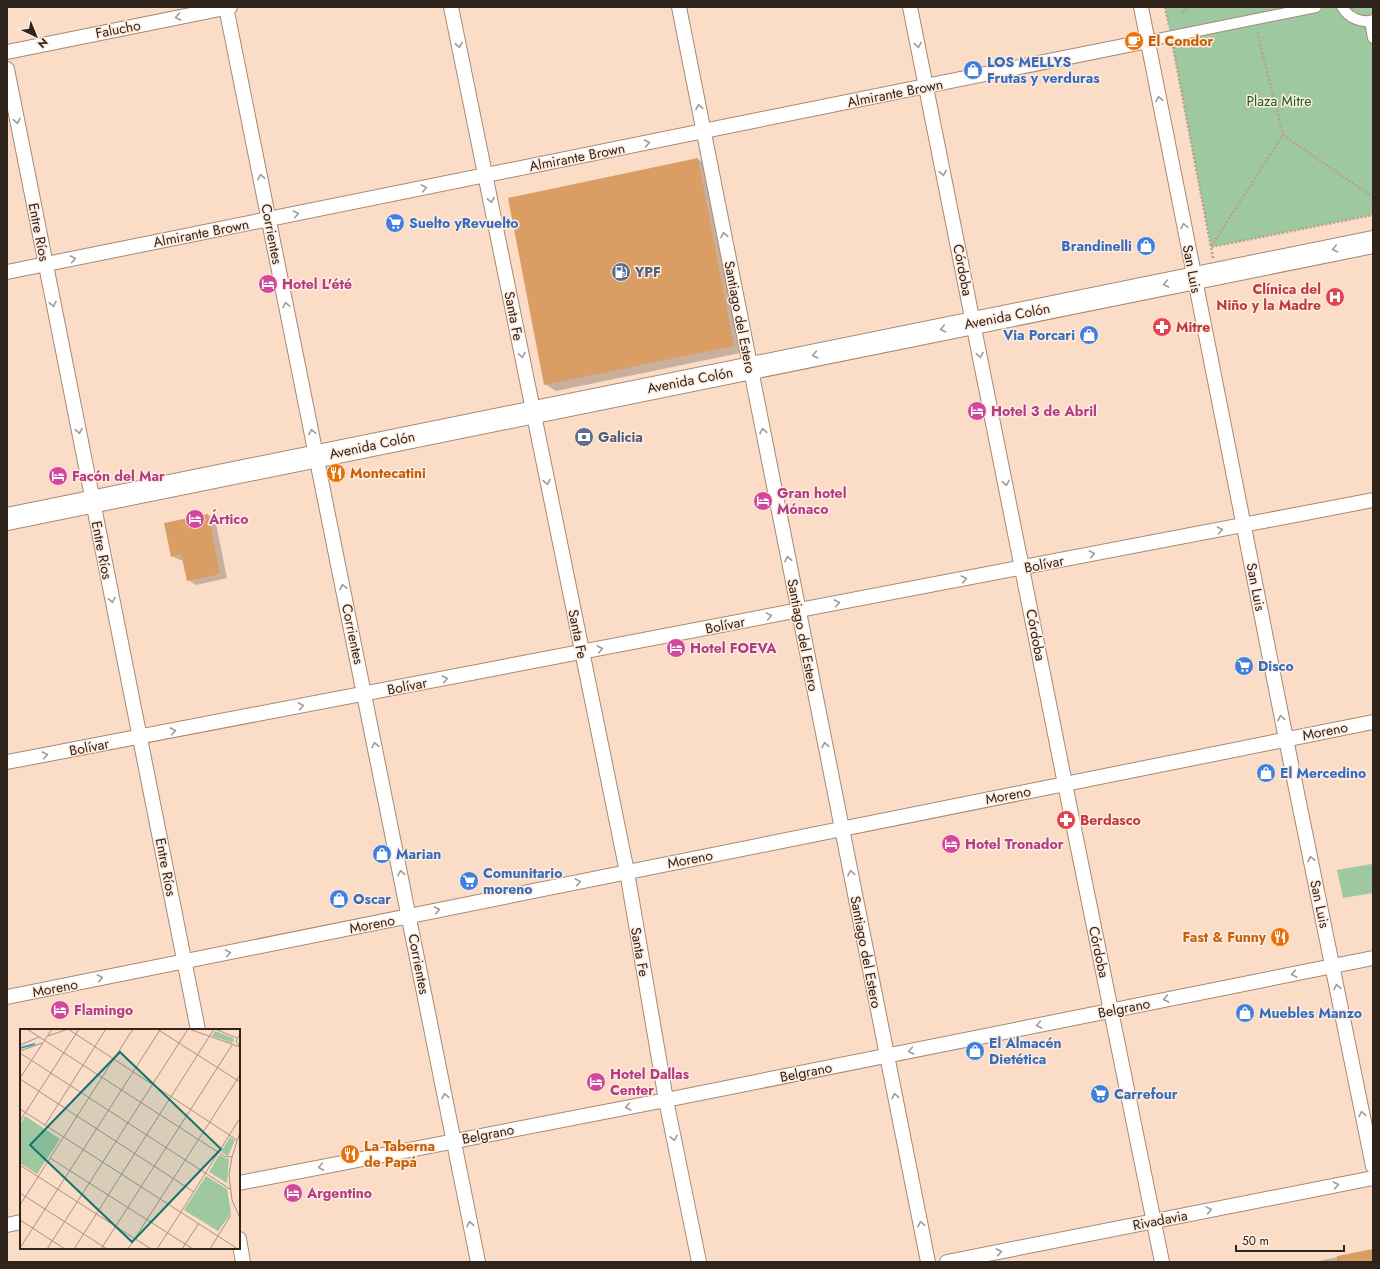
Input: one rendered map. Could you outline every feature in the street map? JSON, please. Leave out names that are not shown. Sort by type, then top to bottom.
[{"type":"main road","name":"Avenida Colón","points":[[7,519],[1373,242]]},
{"type":"street","name":"Falucho","points":[[7,52],[228,7]]},
{"type":"street","name":"Corrientes","points":[[228,7],[269,219],[478,1262]]},
{"type":"street","name":"Santa Fe","points":[[451,7],[581,652],[627,872],[666,1100],[699,1262]]},
{"type":"street","name":"Santiago del Estero","points":[[679,7],[928,1262]]},
{"type":"street","name":"Córdoba","points":[[910,7],[1162,1262]]},
{"type":"street","name":"San Luis","points":[[1141,7],[1286,739],[1373,1166]]},
{"type":"street","points":[[1148,41],[1316,7]]},
{"type":"street","points":[[1342,7],[1351,17],[1360,21],[1371,21],[1373,38]]},
{"type":"street","name":"Almirante Brown","points":[[7,272],[1148,41]]},
{"type":"street","name":"Entre Ríos","points":[[7,69],[198,1029]]},
{"type":"street","name":"Bolívar","points":[[7,762],[1244,526],[1373,500]]},
{"type":"street","name":"Moreno","points":[[7,997],[1373,722]]},
{"type":"street","name":"Belgrano","points":[[240,1183],[666,1100],[1373,958]]},
{"type":"street","name":"Rivadavia","points":[[947,1262],[1373,1178]]},
{"type":"street","points":[[7,1225],[20,1222]]},
{"type":"street","points":[[240,1245],[243,1262]]},
{"type":"path","points":[[1165,7],[1211,247]]},
{"type":"path","points":[[1182,13],[1189,7]]},
{"type":"path","points":[[1254,19],[1283,135],[1373,197]]},
{"type":"path","points":[[1211,247],[1283,135]]},
{"type":"path","points":[[1211,247],[1373,215]]},
{"type":"green space","name":"Plaza Mitre","points":[[1165,7],[1373,7],[1373,215],[1211,247]]},
{"type":"green space","points":[[1372,864],[1373,893],[1343,898],[1337,870]]},
{"type":"building","name":"YPF","points":[[698,158],[734,346],[544,385],[508,198]]},
{"type":"building","points":[[208,514],[220,574],[187,581],[181,554],[171,557],[164,523]]},
{"type":"building","points":[[1373,1249],[1373,1262],[1337,1262],[1337,1256]]},
{"type":"place","name":"El Condor","points":[[1134,41]]},
{"type":"place","name":"LOS MELLYS Frutas y verduras","points":[[973,70]]},
{"type":"place","name":"Suelto yRevuelto","points":[[395,223]]},
{"type":"place","name":"Brandinelli","points":[[1146,246]]},
{"type":"place","name":"YPF","points":[[621,272]]},
{"type":"place","name":"Hotel L'été","points":[[268,284]]},
{"type":"place","name":"Clínica del Niño y la Madre","points":[[1335,297]]},
{"type":"place","name":"Mitre","points":[[1162,327]]},
{"type":"place","name":"Via Porcari","points":[[1089,335]]},
{"type":"place","name":"Hotel 3 de Abril","points":[[977,411]]},
{"type":"place","name":"Galicia","points":[[584,437]]},
{"type":"place","name":"Montecatini","points":[[336,473]]},
{"type":"place","name":"Facón del Mar","points":[[58,476]]},
{"type":"place","name":"Gran hotel Mónaco","points":[[763,501]]},
{"type":"place","name":"Ártico","points":[[195,519]]},
{"type":"place","name":"Hotel FOEVA","points":[[676,648]]},
{"type":"place","name":"Disco","points":[[1244,666]]},
{"type":"place","name":"El Mercedino","points":[[1266,773]]},
{"type":"place","name":"Berdasco","points":[[1066,820]]},
{"type":"place","name":"Hotel Tronador","points":[[951,844]]},
{"type":"place","name":"Marian","points":[[382,854]]},
{"type":"place","name":"Comunitario moreno","points":[[469,881]]},
{"type":"place","name":"Oscar","points":[[339,899]]},
{"type":"place","name":"Fast & Funny","points":[[1280,937]]},
{"type":"place","name":"Flamingo","points":[[60,1010]]},
{"type":"place","name":"Muebles Manzo","points":[[1245,1013]]},
{"type":"place","name":"El Almacén Dietética","points":[[975,1051]]},
{"type":"place","name":"Hotel Dallas Center","points":[[596,1082]]},
{"type":"place","name":"Carrefour","points":[[1100,1094]]},
{"type":"place","name":"La Taberna de Papá","points":[[350,1154]]},
{"type":"place","name":"Argentino","points":[[293,1193]]}]
